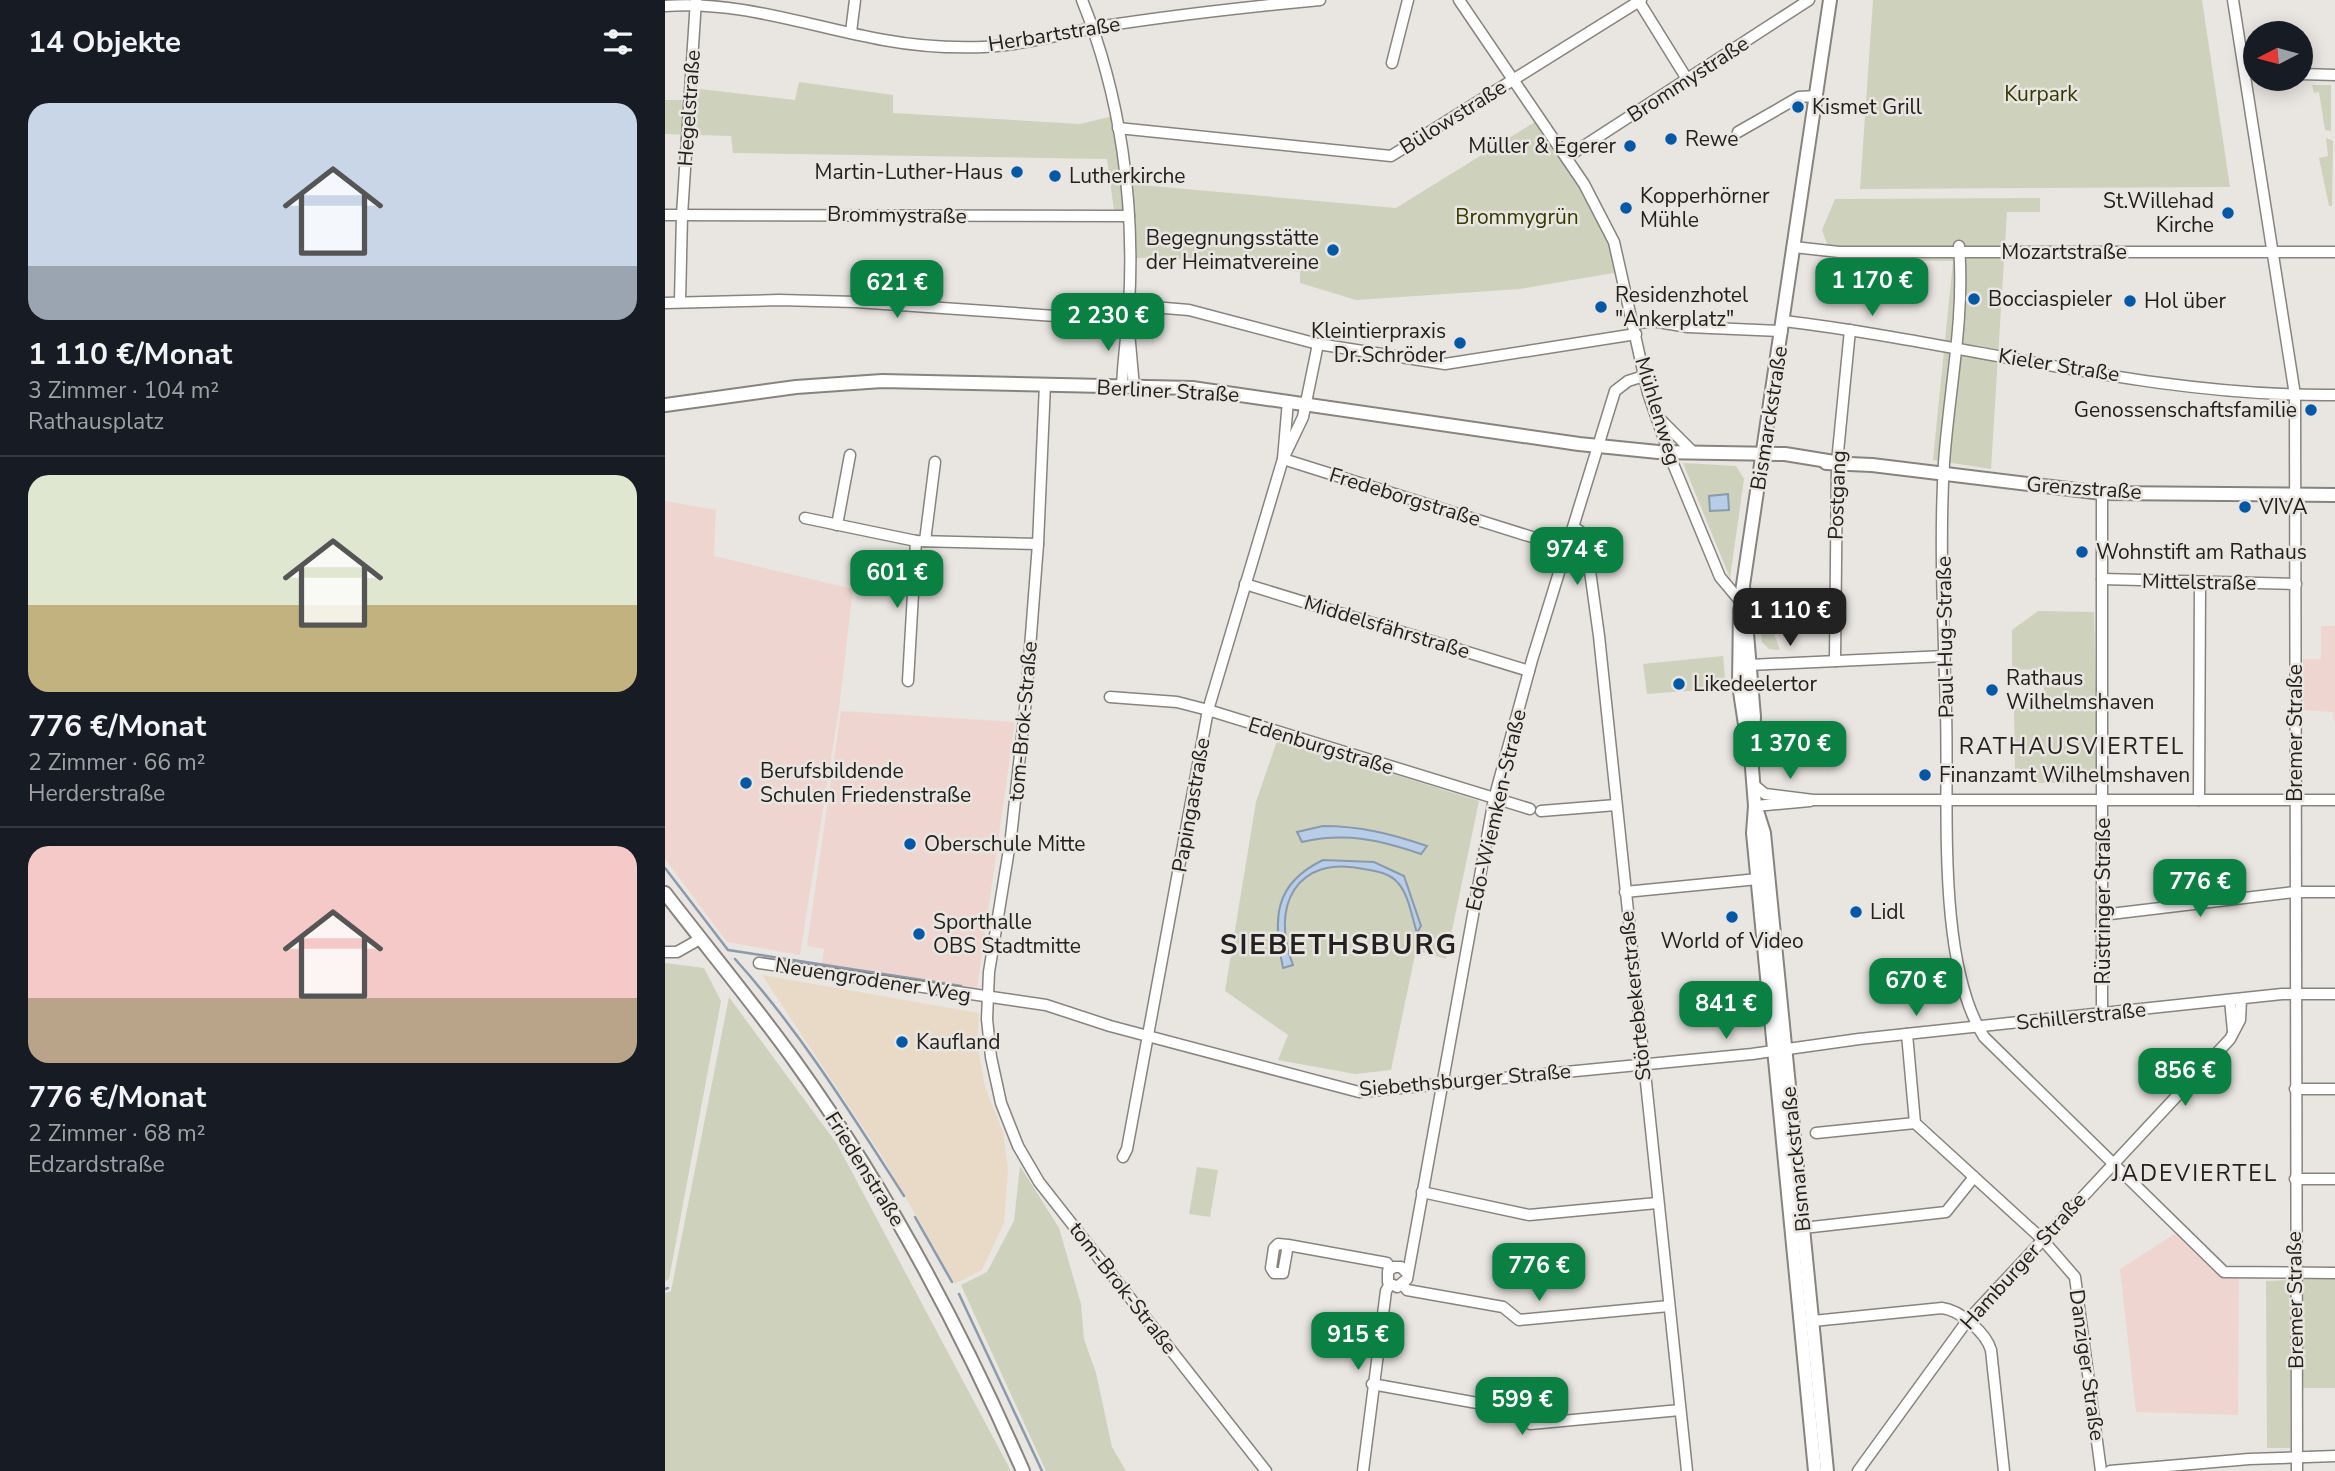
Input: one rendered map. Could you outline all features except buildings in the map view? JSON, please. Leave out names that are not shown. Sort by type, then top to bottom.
[{"type":"main road","name":"Bismarckstraße","points":[[1751,755],[1754,717],[1750,665],[1743,649],[1741,602],[1830,0]]},
{"type":"main road","name":"Berliner Straße","points":[[665,405],[739,393],[861,382],[1192,387],[1599,446],[1693,452]]},
{"type":"main road","name":"Grenzstraße","points":[[1693,452],[1763,455],[1784,461],[1835,462],[2102,493],[2335,495]]},
{"type":"main road","name":"Bismarckstraße","points":[[1743,586],[1743,649],[1739,680],[1741,716],[1751,755],[1755,806],[1753,833],[1758,879],[1803,1228],[1824,1471]]},
{"type":"main road","name":"Bismarckstraße","points":[[1755,806],[1763,833],[1780,1050],[1824,1471]]},
{"type":"main road","name":"Friedenstraße","points":[[665,893],[795,1061],[868,1171],[970,1355],[1023,1471]]},
{"type":"street","points":[[851,32],[855,0]]},
{"type":"street","points":[[1082,0],[1093,28],[1118,128],[1129,216],[1128,387]]},
{"type":"street","name":"Herbartstraße","points":[[665,6],[696,1],[883,40],[985,47],[1046,40],[1093,28],[1215,5],[1320,0]]},
{"type":"street","points":[[1392,63],[1408,0]]},
{"type":"street","name":"Mühlenweg","points":[[1459,0],[1567,157],[1614,242],[1644,376],[1668,452],[1720,577],[1741,602]]},
{"type":"street","points":[[1639,0],[1687,79]]},
{"type":"street","name":"Bülowstraße","points":[[1118,128],[1391,156],[1639,0]]},
{"type":"street","name":"Brommystraße","points":[[1567,157],[1809,0]]},
{"type":"street","name":"Bremer Straße","points":[[2234,0],[2243,41]]},
{"type":"street","name":"Hegelstraße","points":[[680,301],[682,215],[696,1]]},
{"type":"street","points":[[2313,74],[2335,75]]},
{"type":"street","name":"Bremer Straße","points":[[2252,91],[2272,252],[2295,395],[2294,1272],[2297,1471]]},
{"type":"street","points":[[1738,132],[1799,97],[1817,96]]},
{"type":"street","name":"Brommystraße","points":[[665,215],[1129,216]]},
{"type":"street","name":"Mozartstraße","points":[[1794,247],[1839,252],[1959,248],[2335,253]]},
{"type":"street","name":"Paul-Hug-Straße","points":[[1959,248],[1957,347],[1944,474],[1948,798],[1953,934],[1962,979],[1977,1027],[2111,1164],[2224,1272],[2335,1273]]},
{"type":"street","points":[[665,303],[856,302],[1128,321]]},
{"type":"street","name":"Kieler Straße","points":[[1129,304],[1189,310],[1318,344],[1445,364],[1635,329],[1652,321],[1688,327],[1783,326],[1850,330],[2192,386],[2295,395],[2335,395]]},
{"type":"street","name":"Postgang","points":[[1835,661],[1835,462],[1850,330]]},
{"type":"street","name":"Papingastraße","points":[[1123,1157],[1127,1149],[1149,1036],[1208,710],[1283,459],[1306,403],[1318,344]]},
{"type":"street","name":"Edo-Wiemken-Straße","points":[[1403,1285],[1494,799],[1529,671],[1615,391],[1621,384],[1644,376]]},
{"type":"street","name":"tom-Brok-Straße","points":[[1045,384],[1038,544],[1016,799],[987,997],[988,1038],[995,1081],[1009,1125],[1027,1163],[1266,1471]]},
{"type":"street","name":"Papingastraße","points":[[1283,459],[1288,401]]},
{"type":"street","points":[[1657,416],[1693,452]]},
{"type":"street","points":[[837,525],[850,455]]},
{"type":"street","name":"Fredeborgstraße","points":[[1283,459],[1567,548]]},
{"type":"street","points":[[908,681],[921,541],[935,462]]},
{"type":"street","name":"Rüstringer Straße","points":[[2102,493],[2102,1014]]},
{"type":"street","points":[[805,518],[921,541],[1038,544]]},
{"type":"street","name":"Störtebekerstraße","points":[[1574,527],[1585,535],[1687,1471]]},
{"type":"street","name":"Mittelstraße","points":[[2102,579],[2296,584]]},
{"type":"street","points":[[2199,800],[2200,582]]},
{"type":"street","name":"Middelsfährstraße","points":[[1245,584],[1529,671]]},
{"type":"street","points":[[1743,649],[1770,664]]},
{"type":"street","points":[[1739,680],[1750,665],[1945,656]]},
{"type":"street","name":"Edenburgstraße","points":[[1110,697],[1177,702],[1208,710],[1530,809]]},
{"type":"street","points":[[1754,785],[1765,794],[1813,800],[2335,800]]},
{"type":"street","points":[[1755,806],[1800,804],[1813,800]]},
{"type":"street","points":[[1541,810],[1616,804]]},
{"type":"street","points":[[1625,892],[1758,879]]},
{"type":"street","points":[[2102,915],[2294,892],[2335,892]]},
{"type":"street","points":[[665,953],[677,952],[700,939]]},
{"type":"street","name":"Neuengrodener Weg","points":[[759,963],[987,997]]},
{"type":"street","name":"Schillerstraße","points":[[1780,1050],[2295,993],[2335,993]]},
{"type":"street","name":"Siebethsburger Straße","points":[[987,997],[1046,1005],[1149,1036],[1359,1092],[1441,1086],[1780,1050]]},
{"type":"street","name":"Hamburger Straße","points":[[1858,1471],[1967,1321],[2233,1033],[2236,1000]]},
{"type":"street","points":[[1816,1133],[1915,1124],[1907,1034]]},
{"type":"street","points":[[2295,1089],[2335,1089]]},
{"type":"street","name":"Danziger Straße","points":[[1915,1124],[2042,1239],[2075,1277],[2101,1471]]},
{"type":"street","points":[[1803,1228],[1946,1212],[1974,1177]]},
{"type":"street","points":[[2295,1179],[2335,1179]]},
{"type":"street","points":[[1422,1192],[1529,1215],[1657,1203]]},
{"type":"street","points":[[1288,1245],[1387,1263],[1390,1268],[1387,1278],[1390,1284]]},
{"type":"street","points":[[1390,1268],[1401,1267],[1406,1272]]},
{"type":"street","points":[[1390,1284],[1403,1285],[1407,1290],[1503,1307],[1519,1320],[1668,1306]]},
{"type":"street","points":[[1363,1471],[1372,1384],[1386,1291],[1390,1284]]},
{"type":"street","points":[[1812,1321],[1942,1308],[1955,1312],[1967,1321],[1989,1342],[1991,1350],[2004,1471]]},
{"type":"street","points":[[1372,1384],[1516,1410],[1530,1424],[1680,1410]]},
{"type":"street","points":[[2110,1471],[2297,1456],[2335,1456]]},
{"type":"shaded area","name":"Berufsbildende Schulen Friedenstraße","points":[[665,501],[716,510],[714,556],[853,589],[839,708],[800,955],[727,942],[665,859]]},
{"type":"shaded area","points":[[2321,626],[2335,626],[2335,726],[2333,712],[2303,710],[2303,659],[2321,659]]},
{"type":"shaded area","name":"Oberschule Mitte","points":[[841,711],[1015,722],[977,989],[822,964],[824,949],[807,946]]},
{"type":"shaded area","name":"Kaufland","points":[[762,975],[979,1013],[977,1043],[985,1087],[1003,1132],[1008,1169],[1004,1223],[982,1270],[955,1284],[880,1153]]},
{"type":"shaded area","points":[[2176,1233],[2223,1275],[2239,1276],[2238,1415],[2136,1412],[2120,1269]]},
{"type":"green space","name":"Kurpark","points":[[1873,0],[2202,0],[2230,187],[1860,189]]},
{"type":"green space","points":[[799,82],[893,95],[893,113],[1080,124],[1113,116],[1126,211],[1114,210],[1107,159],[733,153],[731,136],[665,134],[665,100],[689,100],[692,88],[795,100]]},
{"type":"green space","points":[[2313,85],[2331,85],[2331,131],[2325,130],[2319,92],[2314,93]]},
{"type":"green space","name":"Brommygrün","points":[[1538,120],[1596,212],[1619,272],[1520,289],[1356,300],[1300,283],[1300,272],[1167,258],[1133,258],[1130,184],[1396,208]]},
{"type":"green space","points":[[2326,138],[2333,141],[2332,206],[2329,206],[2319,158],[2328,156]]},
{"type":"green space","points":[[2040,198],[2040,212],[2007,212],[1991,469],[1933,460],[1953,261],[1833,260],[1822,230],[1835,199]]},
{"type":"green space","points":[[1683,463],[1736,466],[1744,479],[1730,578]]},
{"type":"green space","points":[[1757,607],[1765,608],[1780,650],[1769,649],[1762,642]]},
{"type":"green space","points":[[2038,611],[2094,612],[2098,783],[2015,783],[2014,708],[2034,709],[2035,702],[2044,702],[2044,670],[2012,669],[2012,630]]},
{"type":"green space","points":[[1723,656],[1726,688],[1647,694],[1643,664]]},
{"type":"green space","points":[[1278,738],[1479,801],[1446,959],[1416,950],[1391,1070],[1355,1074],[1278,1060],[1288,1035],[1225,991],[1256,802]]},
{"type":"green space","points":[[665,963],[704,968],[721,1001],[669,1279],[665,1281]]},
{"type":"green space","points":[[729,997],[837,1144],[1011,1471],[665,1471],[665,1293],[671,1291]]},
{"type":"green space","points":[[1020,1166],[1059,1228],[1081,1304],[1084,1339],[1096,1373],[1112,1447],[1126,1471],[1046,1471],[961,1285],[987,1272],[1014,1221]]},
{"type":"green space","points":[[1197,1167],[1218,1170],[1210,1217],[1189,1214]]},
{"type":"green space","points":[[2300,1272],[2335,1272],[2335,1388],[2300,1388]]},
{"type":"green space","points":[[2290,1280],[2290,1448],[2267,1448],[2266,1281]]},
{"type":"water","points":[[1728,494],[1729,510],[1710,511],[1709,496]]},
{"type":"water","points":[[1323,826],[1376,832],[1427,846],[1421,854],[1363,839],[1333,838],[1302,842],[1297,832]]},
{"type":"water","points":[[1323,860],[1374,862],[1404,876],[1421,926],[1417,933],[1405,894],[1391,877],[1383,873],[1340,866],[1321,870],[1306,877],[1294,890],[1287,905],[1287,944],[1293,965],[1283,968],[1278,934],[1280,905],[1294,880]]},
{"type":"waterway","points":[[665,868],[728,950],[961,986]]},
{"type":"waterway","points":[[735,959],[803,1044],[904,1196]]},
{"type":"waterway","points":[[915,1217],[952,1282]]},
{"type":"waterway","points":[[959,1294],[1042,1471]]},
{"type":"place","name":"Kismet Grill","points":[[1798,107]]},
{"type":"place","name":"Rewe","points":[[1671,139]]},
{"type":"place","name":"Müller & Egerer","points":[[1630,146]]},
{"type":"place","name":"Martin-Luther-Haus","points":[[1017,172]]},
{"type":"place","name":"Lutherkirche","points":[[1055,176]]},
{"type":"place","name":"Kopperhörner Mühle","points":[[1626,208]]},
{"type":"place","name":"St.Willehad Kirche","points":[[2228,213]]},
{"type":"place","name":"Begegnungsstätte der Heimatvereine","points":[[1333,250]]},
{"type":"place","name":"Bocciaspieler","points":[[1974,299]]},
{"type":"place","name":"Hol über","points":[[2130,301]]},
{"type":"place","name":"Residenzhotel \"Ankerplatz\"","points":[[1601,307]]},
{"type":"place","name":"Kleintierpraxis Dr.Schröder","points":[[1460,343]]},
{"type":"place","name":"Genossenschaftsfamilie","points":[[2311,410]]},
{"type":"place","name":"VIVA","points":[[2245,507]]},
{"type":"place","name":"Wohnstift am Rathaus","points":[[2082,552]]},
{"type":"place","name":"Likedeelertor","points":[[1679,684]]},
{"type":"place","name":"Rathaus Wilhelmshaven","points":[[1992,690]]},
{"type":"place","name":"Finanzamt Wilhelmshaven","points":[[1925,775]]},
{"type":"place","name":"Berufsbildende Schulen Friedenstraße","points":[[746,783]]},
{"type":"place","name":"Oberschule Mitte","points":[[910,844]]},
{"type":"place","name":"Lidl","points":[[1856,912]]},
{"type":"place","name":"World of Video","points":[[1732,917]]},
{"type":"place","name":"Sporthalle OBS Stadtmitte","points":[[919,934]]},
{"type":"place","name":"Kaufland","points":[[902,1042]]},
{"type":"district","name":"RATHAUSVIERTEL","points":[[2072,746]]},
{"type":"district","name":"SIEBETHSBURG","points":[[1339,945]]},
{"type":"district","name":"JADEVIERTEL","points":[[2195,1173]]}]
